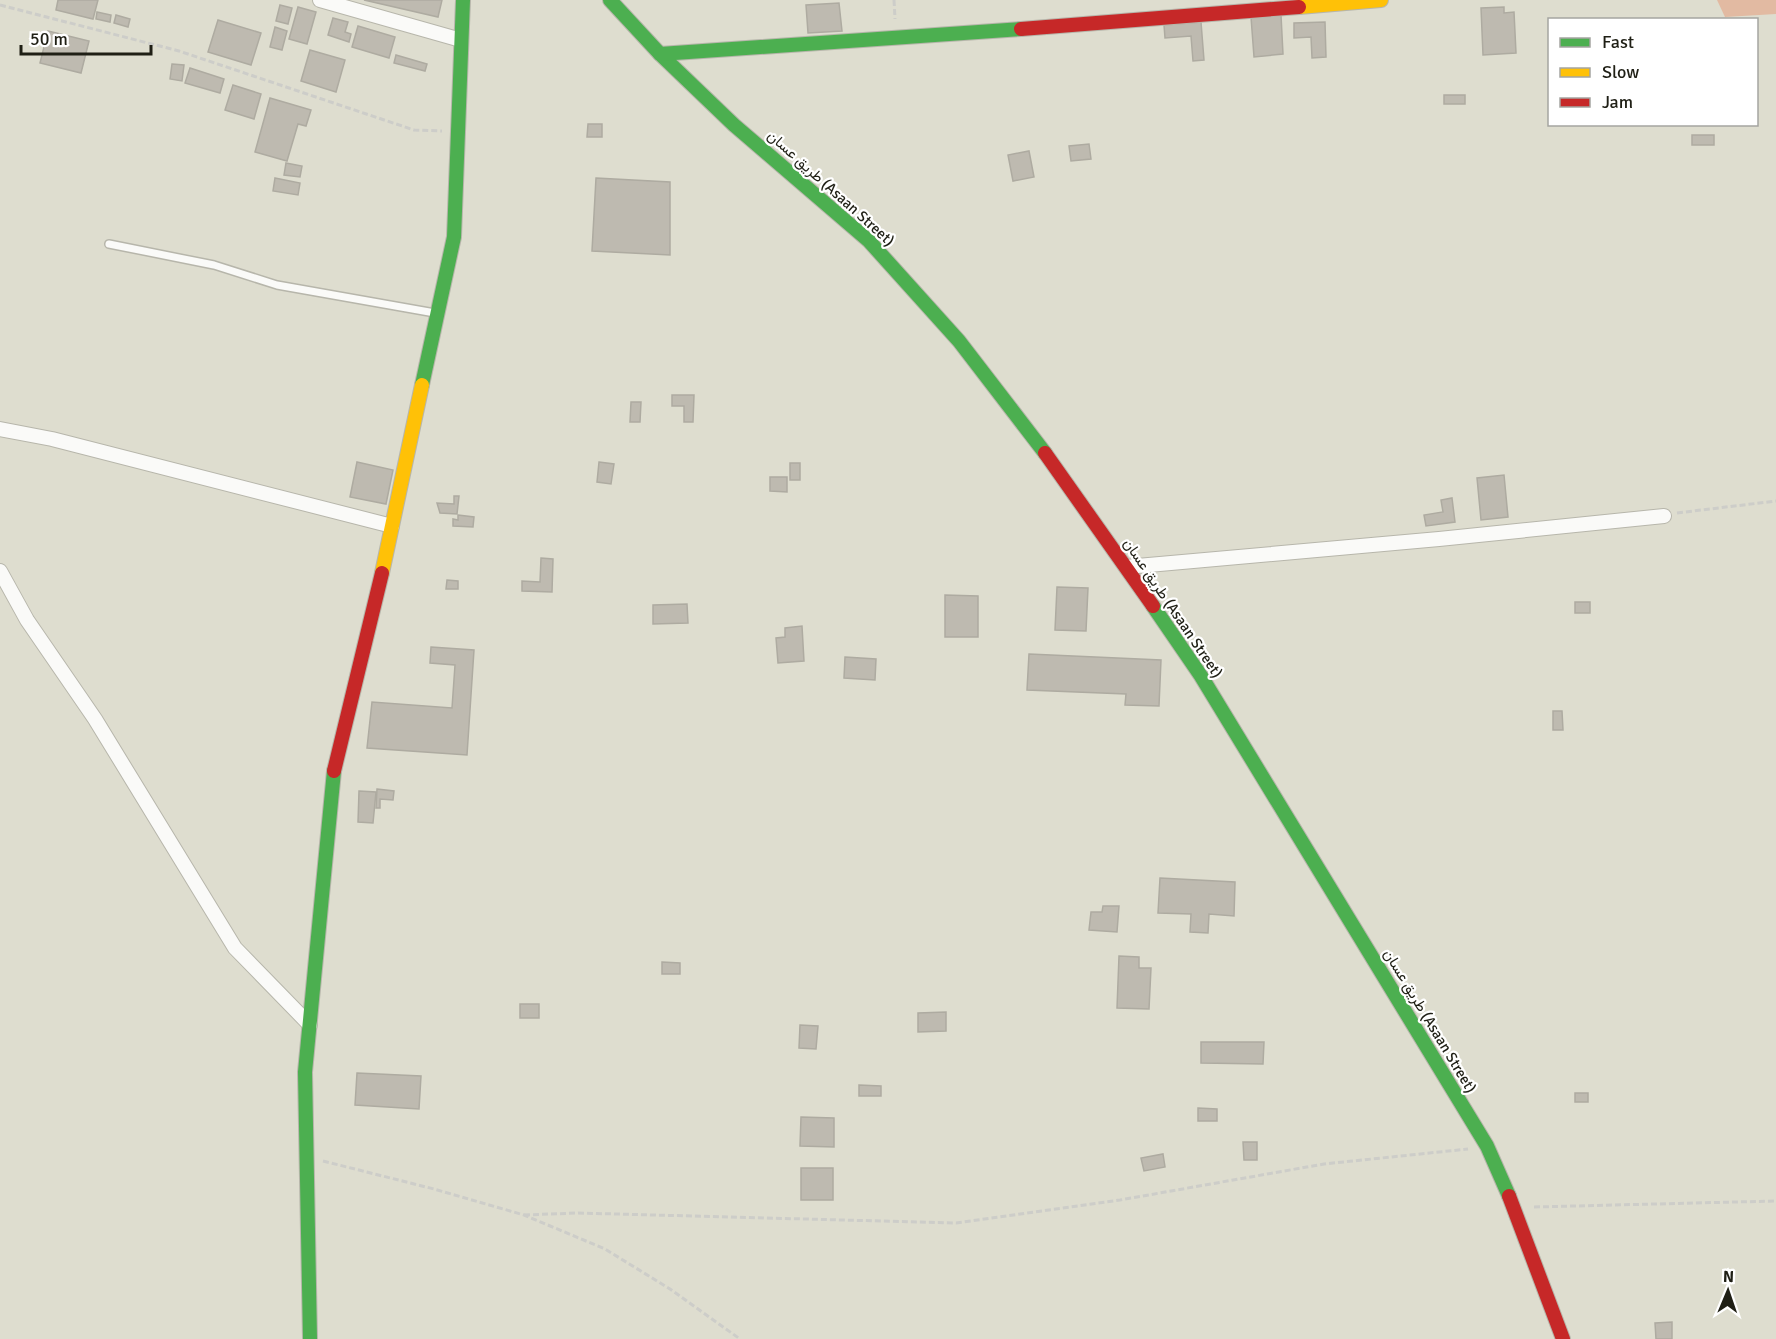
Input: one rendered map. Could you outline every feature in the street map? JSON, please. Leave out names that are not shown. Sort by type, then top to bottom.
[{"type":"street","points":[[320,0],[461,40]]},
{"type":"street","points":[[310,1339],[306,1072],[335,759],[392,526],[454,237],[463,0]]},
{"type":"street","name":"طريق عسان (Asaan Street)","points":[[610,0],[660,54],[734,125],[869,241],[919,294],[993,384],[1126,567],[1201,676],[1288,823],[1487,1146],[1515,1209],[1563,1339]]},
{"type":"street","points":[[660,54],[1126,21],[1381,0]]},
{"type":"street","points":[[0,429],[52,439],[392,526]]},
{"type":"street","points":[[1126,567],[1664,516]]},
{"type":"street","points":[[0,571],[27,620],[95,719],[236,948],[310,1025]]},
{"type":"lane","points":[[109,244],[214,265],[277,285],[438,314]]},
{"type":"path","points":[[0,5],[179,51],[414,130],[458,131]]},
{"type":"path","points":[[1664,516],[1686,511],[1776,501]]},
{"type":"path","points":[[524,1215],[578,1213],[956,1223],[1120,1200],[1324,1164],[1487,1146]]},
{"type":"path","points":[[307,1156],[524,1215],[605,1249],[670,1289],[740,1339]]},
{"type":"path","points":[[1515,1209],[1573,1204],[1776,1201]]},
{"type":"shaded area","points":[[1717,0],[1776,0],[1776,14],[1725,17]]},
{"type":"building","points":[[58,0],[98,0],[93,19],[56,10]]},
{"type":"building","points":[[364,0],[442,0],[438,17]]},
{"type":"building","points":[[839,3],[842,31],[808,33],[806,5]]},
{"type":"building","points":[[280,5],[292,8],[288,24],[276,21]]},
{"type":"building","points":[[298,7],[316,12],[307,44],[289,39]]},
{"type":"building","points":[[1504,7],[1504,13],[1514,12],[1516,53],[1483,55],[1481,8]]},
{"type":"building","points":[[97,12],[111,15],[110,22],[96,19]]},
{"type":"building","points":[[116,15],[130,19],[128,27],[114,23]]},
{"type":"building","points":[[1281,15],[1283,54],[1254,57],[1251,17]]},
{"type":"building","points":[[333,18],[348,22],[345,32],[351,34],[349,42],[328,35]]},
{"type":"building","points":[[218,20],[261,33],[251,65],[208,52]]},
{"type":"building","points":[[1201,22],[1204,60],[1193,61],[1191,36],[1165,38],[1164,25]]},
{"type":"building","points":[[1325,22],[1326,57],[1312,58],[1311,37],[1294,38],[1294,23]]},
{"type":"building","points":[[358,26],[395,37],[389,58],[352,47]]},
{"type":"building","points":[[275,27],[287,31],[282,50],[270,47]]},
{"type":"building","points":[[48,31],[89,41],[81,73],[40,63]]},
{"type":"building","points":[[310,50],[345,60],[336,92],[301,81]]},
{"type":"building","points":[[396,55],[427,64],[425,71],[394,63]]},
{"type":"building","points":[[172,64],[184,65],[182,81],[170,79]]},
{"type":"building","points":[[190,68],[224,79],[220,93],[185,83]]},
{"type":"building","points":[[233,85],[261,94],[254,119],[225,110]]},
{"type":"building","points":[[1444,95],[1465,95],[1465,104],[1444,104]]},
{"type":"building","points":[[270,98],[311,110],[306,126],[298,124],[287,161],[255,152]]},
{"type":"building","points":[[588,124],[602,124],[602,137],[587,137]]},
{"type":"building","points":[[1692,135],[1714,135],[1714,145],[1692,145]]},
{"type":"building","points":[[1089,144],[1091,159],[1071,161],[1069,146]]},
{"type":"building","points":[[1029,151],[1034,177],[1013,181],[1008,155]]},
{"type":"building","points":[[286,163],[302,166],[300,177],[284,175]]},
{"type":"building","points":[[275,178],[300,183],[298,195],[273,191]]},
{"type":"building","points":[[596,178],[670,182],[670,255],[592,251]]},
{"type":"building","points":[[672,395],[694,395],[693,422],[684,422],[684,406],[672,406]]},
{"type":"building","points":[[631,402],[641,402],[640,422],[630,422]]},
{"type":"building","points":[[357,462],[393,470],[386,504],[350,497]]},
{"type":"building","points":[[599,462],[614,464],[611,484],[597,482]]},
{"type":"building","points":[[790,463],[800,463],[800,480],[790,480]]},
{"type":"building","points":[[1504,475],[1508,517],[1481,520],[1477,478]]},
{"type":"building","points":[[770,477],[787,477],[787,492],[770,491]]},
{"type":"building","points":[[454,496],[459,496],[457,514],[440,513],[437,503],[454,504]]},
{"type":"building","points":[[1452,498],[1455,522],[1426,526],[1424,515],[1443,512],[1441,500]]},
{"type":"building","points":[[458,515],[474,517],[473,527],[453,526],[453,519],[458,520]]},
{"type":"building","points":[[541,558],[553,559],[552,592],[522,591],[522,581],[540,582]]},
{"type":"building","points":[[447,580],[458,581],[458,589],[446,589]]},
{"type":"building","points":[[1057,587],[1088,588],[1086,631],[1055,630]]},
{"type":"building","points":[[945,595],[978,596],[978,637],[945,637]]},
{"type":"building","points":[[1575,602],[1590,602],[1590,613],[1575,613]]},
{"type":"building","points":[[687,604],[688,623],[653,624],[653,605]]},
{"type":"building","points":[[802,626],[804,661],[778,663],[776,638],[785,637],[785,628]]},
{"type":"building","points":[[431,647],[474,650],[467,755],[367,748],[372,702],[452,708],[455,665],[430,663]]},
{"type":"building","points":[[1029,654],[1161,660],[1159,706],[1125,705],[1126,694],[1027,690]]},
{"type":"building","points":[[845,657],[876,659],[875,680],[844,678]]},
{"type":"building","points":[[1553,711],[1562,711],[1563,730],[1553,730]]},
{"type":"building","points":[[377,789],[394,791],[393,800],[380,799],[380,808],[376,808]]},
{"type":"building","points":[[359,791],[376,792],[373,823],[358,822]]},
{"type":"building","points":[[1160,878],[1235,882],[1234,916],[1209,914],[1208,933],[1190,932],[1191,914],[1158,913]]},
{"type":"building","points":[[1103,906],[1119,906],[1117,932],[1089,930],[1091,912],[1102,912]]},
{"type":"building","points":[[1119,956],[1139,957],[1139,968],[1151,968],[1149,1009],[1117,1008]]},
{"type":"building","points":[[662,962],[680,963],[680,974],[662,974]]},
{"type":"building","points":[[520,1004],[539,1004],[539,1018],[520,1018]]},
{"type":"building","points":[[946,1012],[946,1031],[918,1032],[918,1013]]},
{"type":"building","points":[[800,1025],[818,1026],[816,1049],[799,1048]]},
{"type":"building","points":[[1201,1042],[1264,1042],[1263,1064],[1201,1063]]},
{"type":"building","points":[[357,1073],[421,1076],[419,1109],[355,1105]]},
{"type":"building","points":[[859,1085],[881,1086],[881,1096],[859,1096]]},
{"type":"building","points":[[1575,1093],[1588,1093],[1588,1102],[1575,1102]]},
{"type":"building","points":[[1198,1108],[1217,1109],[1217,1121],[1198,1121]]},
{"type":"building","points":[[801,1117],[834,1118],[834,1147],[800,1146]]},
{"type":"building","points":[[1243,1142],[1257,1142],[1257,1160],[1244,1160]]},
{"type":"building","points":[[1163,1154],[1165,1167],[1144,1171],[1141,1158]]},
{"type":"building","points":[[801,1168],[833,1168],[833,1200],[801,1200]]},
{"type":"building","points":[[1672,1322],[1672,1339],[1656,1339],[1655,1323]]},
{"type":"traffic: fast","points":[[422,385],[454,237],[463,0]]},
{"type":"traffic: fast","points":[[610,0],[660,54],[734,125],[869,241],[959,341],[1045,453]]},
{"type":"traffic: fast","points":[[660,54],[1021,29]]},
{"type":"traffic: fast","points":[[1153,606],[1201,676],[1487,1146],[1509,1196]]},
{"type":"traffic: fast","points":[[310,1339],[305,1072],[334,771]]},
{"type":"traffic: slow","points":[[1299,7],[1381,0]]},
{"type":"traffic: slow","points":[[382,573],[422,385]]},
{"type":"traffic: jam","points":[[1021,29],[1299,7]]},
{"type":"traffic: jam","points":[[1045,453],[1153,606]]},
{"type":"traffic: jam","points":[[334,771],[382,573]]},
{"type":"traffic: jam","points":[[1509,1196],[1563,1339]]}]
